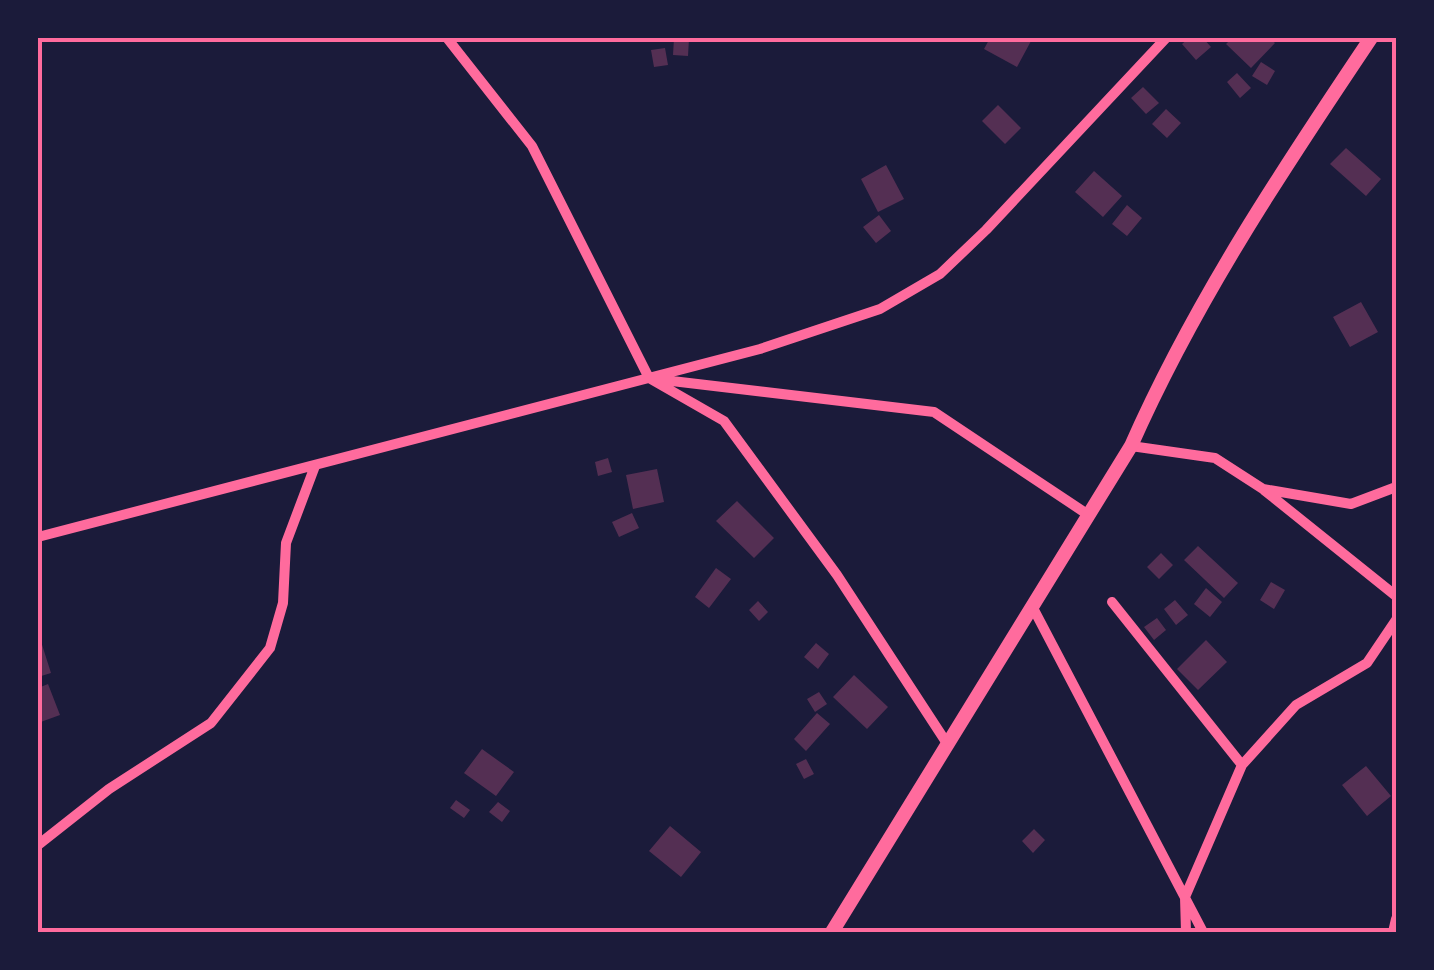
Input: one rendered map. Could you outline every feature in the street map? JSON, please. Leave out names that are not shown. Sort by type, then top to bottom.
[{"type":"main road","points":[[832,932],[1131,446],[1162,376],[1268,191],[1371,38]]},
{"type":"street","points":[[446,38],[532,146],[650,378],[724,421],[837,575],[948,745]]},
{"type":"street","points":[[38,537],[760,349],[880,310],[940,274],[1166,38]]},
{"type":"street","points":[[650,378],[934,412],[1087,514]]},
{"type":"street","points":[[1131,446],[1215,458],[1263,489],[1396,596]]},
{"type":"street","points":[[38,845],[109,790],[212,722],[270,648],[283,603],[286,544],[315,466]]},
{"type":"street","points":[[1263,489],[1351,504],[1396,487]]},
{"type":"street","points":[[1112,602],[1242,765]]},
{"type":"street","points":[[1032,606],[1203,932]]},
{"type":"street","points":[[1186,932],[1185,897],[1242,765],[1296,705],[1367,663],[1396,620]]},
{"type":"street","points":[[1392,932],[1396,918]]},
{"type":"building","points":[[674,38],[689,39],[688,56],[673,55]]},
{"type":"building","points":[[990,38],[1031,41],[1017,67],[984,49]]},
{"type":"building","points":[[1189,38],[1203,38],[1211,47],[1196,60],[1182,44]]},
{"type":"building","points":[[1232,38],[1269,38],[1275,43],[1251,68],[1226,44]]},
{"type":"building","points":[[665,48],[668,65],[654,67],[651,50]]},
{"type":"building","points":[[1261,62],[1275,71],[1267,85],[1252,76]]},
{"type":"building","points":[[1237,73],[1251,88],[1240,98],[1227,82]]},
{"type":"building","points":[[1143,87],[1159,103],[1146,114],[1131,98]]},
{"type":"building","points":[[998,105],[1021,128],[1005,144],[982,121]]},
{"type":"building","points":[[1166,109],[1181,123],[1167,138],[1152,124]]},
{"type":"building","points":[[1346,148],[1381,179],[1366,196],[1330,164]]},
{"type":"building","points":[[886,165],[904,199],[878,212],[861,179]]},
{"type":"building","points":[[1094,171],[1122,196],[1103,217],[1075,192]]},
{"type":"building","points":[[1127,205],[1142,218],[1127,236],[1112,224]]},
{"type":"building","points":[[879,215],[891,231],[876,243],[863,227]]},
{"type":"building","points":[[1361,302],[1378,332],[1350,347],[1333,317]]},
{"type":"building","points":[[608,458],[612,472],[598,476],[595,462]]},
{"type":"building","points":[[657,469],[664,502],[633,509],[626,475]]},
{"type":"building","points":[[737,501],[774,538],[754,558],[716,521]]},
{"type":"building","points":[[632,513],[639,528],[619,537],[612,522]]},
{"type":"building","points":[[1198,546],[1238,583],[1224,598],[1184,560]]},
{"type":"building","points":[[1161,553],[1173,565],[1159,579],[1147,567]]},
{"type":"building","points":[[716,568],[731,579],[709,608],[695,597]]},
{"type":"building","points":[[1271,582],[1285,590],[1274,609],[1260,600]]},
{"type":"building","points":[[1206,588],[1222,602],[1210,617],[1194,604]]},
{"type":"building","points":[[1175,600],[1188,615],[1176,625],[1164,609]]},
{"type":"building","points":[[758,601],[768,612],[759,621],[749,610]]},
{"type":"building","points":[[1157,618],[1166,630],[1154,640],[1144,627]]},
{"type":"building","points":[[38,632],[51,673],[38,677]]},
{"type":"building","points":[[1206,640],[1227,662],[1198,690],[1177,669]]},
{"type":"building","points":[[816,643],[829,654],[818,669],[804,657]]},
{"type":"building","points":[[854,675],[888,707],[867,729],[833,697]]},
{"type":"building","points":[[48,684],[60,715],[38,723],[38,688]]},
{"type":"building","points":[[819,692],[827,704],[815,712],[807,699]]},
{"type":"building","points":[[817,713],[830,724],[806,751],[794,739]]},
{"type":"building","points":[[482,749],[514,772],[496,796],[464,773]]},
{"type":"building","points":[[806,759],[814,774],[804,779],[796,764]]},
{"type":"building","points":[[1366,766],[1391,796],[1367,816],[1342,785]]},
{"type":"building","points":[[456,800],[470,810],[464,818],[450,808]]},
{"type":"building","points":[[498,802],[510,811],[502,822],[489,812]]},
{"type":"building","points":[[670,826],[701,852],[681,877],[649,851]]},
{"type":"building","points":[[1034,829],[1045,840],[1033,853],[1022,841]]}]
